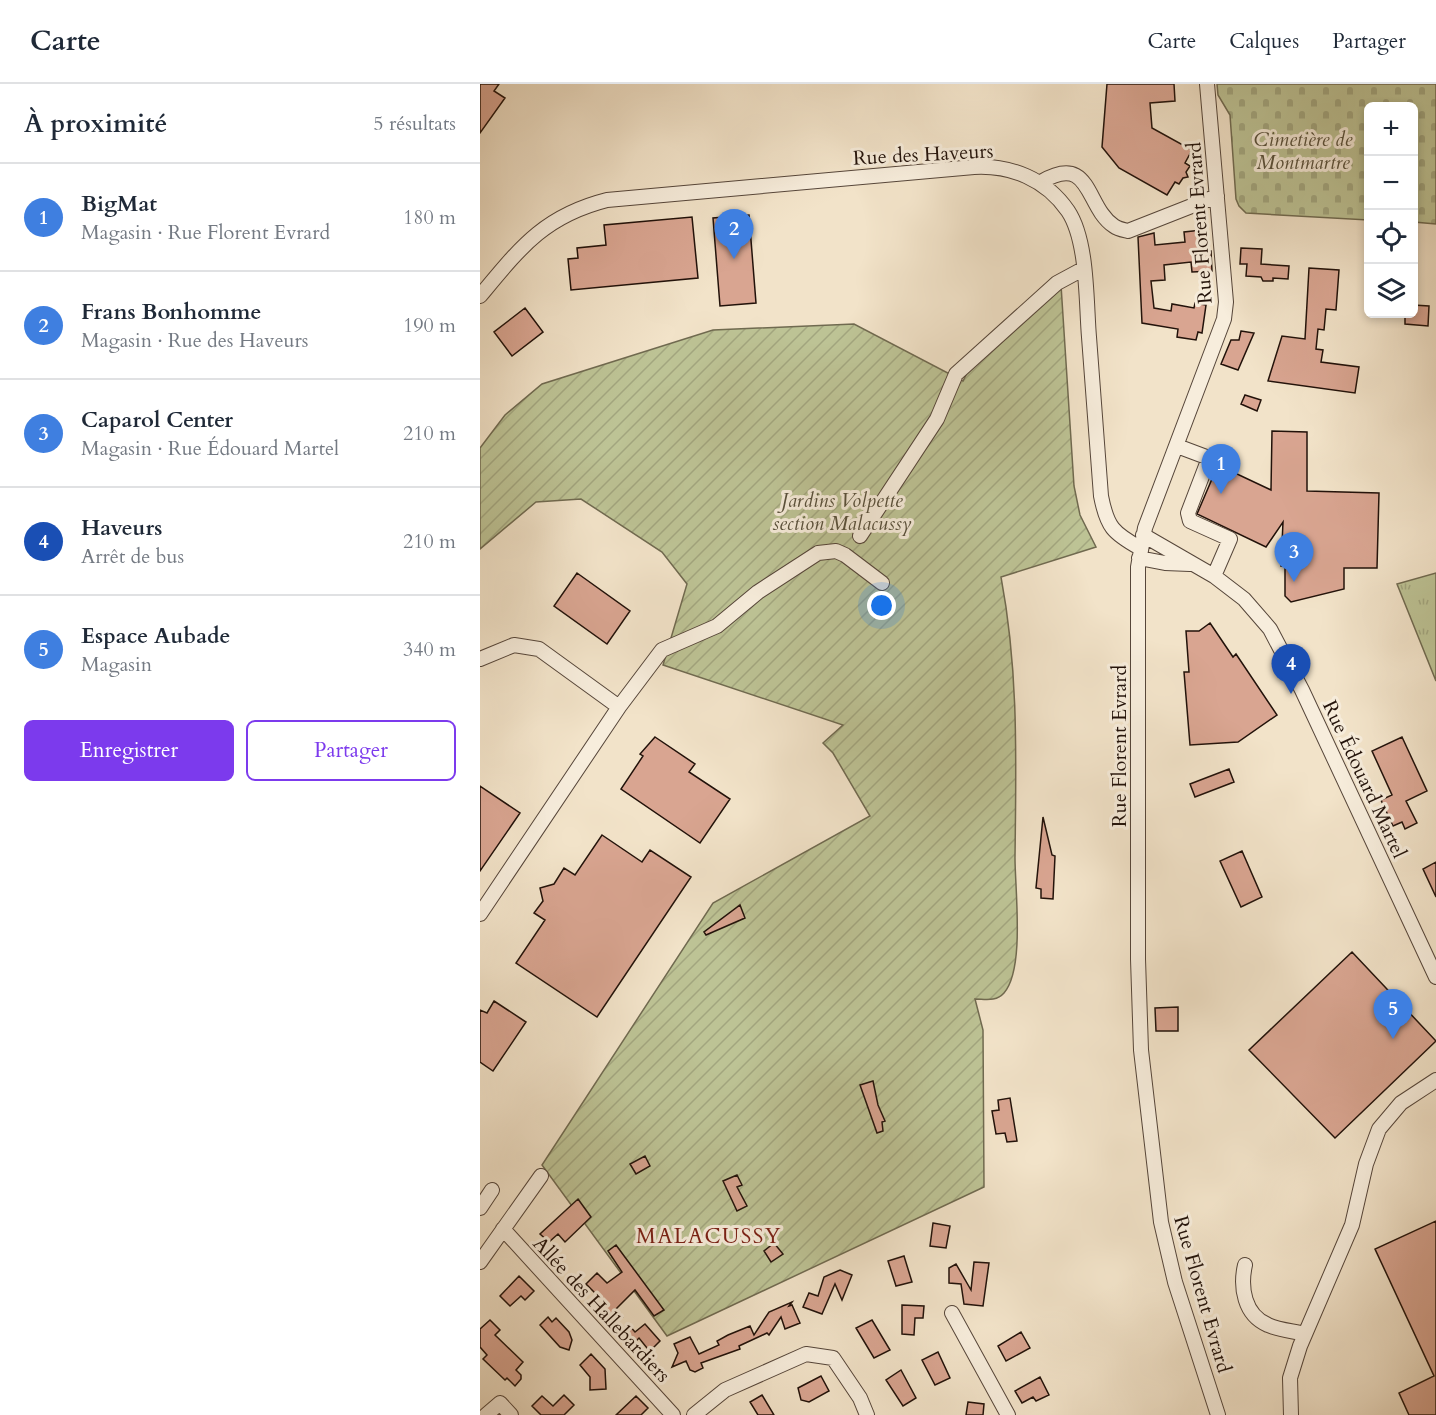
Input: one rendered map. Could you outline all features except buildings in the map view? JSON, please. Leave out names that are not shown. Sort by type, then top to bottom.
[{"type":"street","name":"Rue Florent Evrard","points":[[1207,84],[1226,302],[1224,319],[1141,547],[1138,959],[1141,1050],[1161,1222],[1175,1282],[1218,1415]]},
{"type":"street","name":"Rue des Haveurs","points":[[480,296],[514,255],[554,220],[577,208],[607,200],[990,166],[1018,172],[1041,182],[1068,212],[1076,230],[1083,269],[1102,504],[1106,520],[1120,537],[1141,547]]},
{"type":"street","points":[[1041,182],[1057,173],[1075,175],[1085,183],[1114,226],[1128,231],[1217,196]]},
{"type":"street","points":[[860,536],[937,419],[956,374],[1057,284],[1083,269]]},
{"type":"street","points":[[1177,446],[1209,458],[1188,513],[1190,521],[1230,539],[1214,576]]},
{"type":"street","name":"Rue Édouard Martel","points":[[1141,547],[1165,563],[1190,564]]},
{"type":"street","name":"Rue Édouard Martel","points":[[1141,547],[1190,564],[1214,576],[1244,599],[1270,629],[1281,647],[1436,977]]},
{"type":"street","points":[[480,914],[619,707],[663,650],[717,626],[758,592],[818,553],[836,551],[845,555],[882,583]]},
{"type":"street","points":[[480,659],[514,645],[539,649],[619,707]]},
{"type":"street","points":[[1292,1415],[1290,1378],[1305,1334],[1352,1225],[1366,1164],[1379,1130],[1401,1103],[1430,1091],[1436,1080]]},
{"type":"street","points":[[480,1262],[541,1176]]},
{"type":"street","points":[[480,1208],[492,1190]]},
{"type":"street","name":"Allée des Hallebardiers","points":[[503,1229],[673,1415]]},
{"type":"street","points":[[1245,1265],[1243,1291],[1248,1307],[1268,1325],[1305,1334]]},
{"type":"street","points":[[952,1313],[1008,1415]]},
{"type":"street","points":[[694,1415],[725,1390],[806,1354],[832,1358],[860,1398],[867,1415]]},
{"type":"street","points":[[486,1415],[500,1403],[511,1415]]},
{"type":"green space","name":"Cimetière de Montmartre","points":[[1217,84],[1436,84],[1436,224],[1418,222],[1418,102],[1364,102],[1364,220],[1246,213],[1236,199],[1230,115],[1218,95]]},
{"type":"green space","name":"Jardins Volpette section Malacussy","points":[[1061,285],[1074,486],[1080,515],[1096,547],[1001,577],[1014,683],[1017,948],[1011,982],[1004,993],[994,999],[975,999],[983,1030],[984,1187],[667,1336],[542,1165],[713,903],[870,816],[833,753],[823,743],[843,725],[663,665],[687,584],[662,552],[581,499],[536,502],[480,549],[480,448],[505,415],[542,384],[713,330],[854,324],[963,381],[970,367]]},
{"type":"green space","points":[[1436,573],[1436,681],[1397,584]]},
{"type":"place","name":"Frans Bonhomme","points":[[734,259]]},
{"type":"place","name":"BigMat","points":[[1221,494]]},
{"type":"place","name":"Caparol Center","points":[[1294,582]]},
{"type":"place","name":"Haveurs","points":[[1291,694]]},
{"type":"place","name":"Espace Aubade","points":[[1393,1039]]},
{"type":"district","name":"MALACUSSY","points":[[709,1236]]}]
